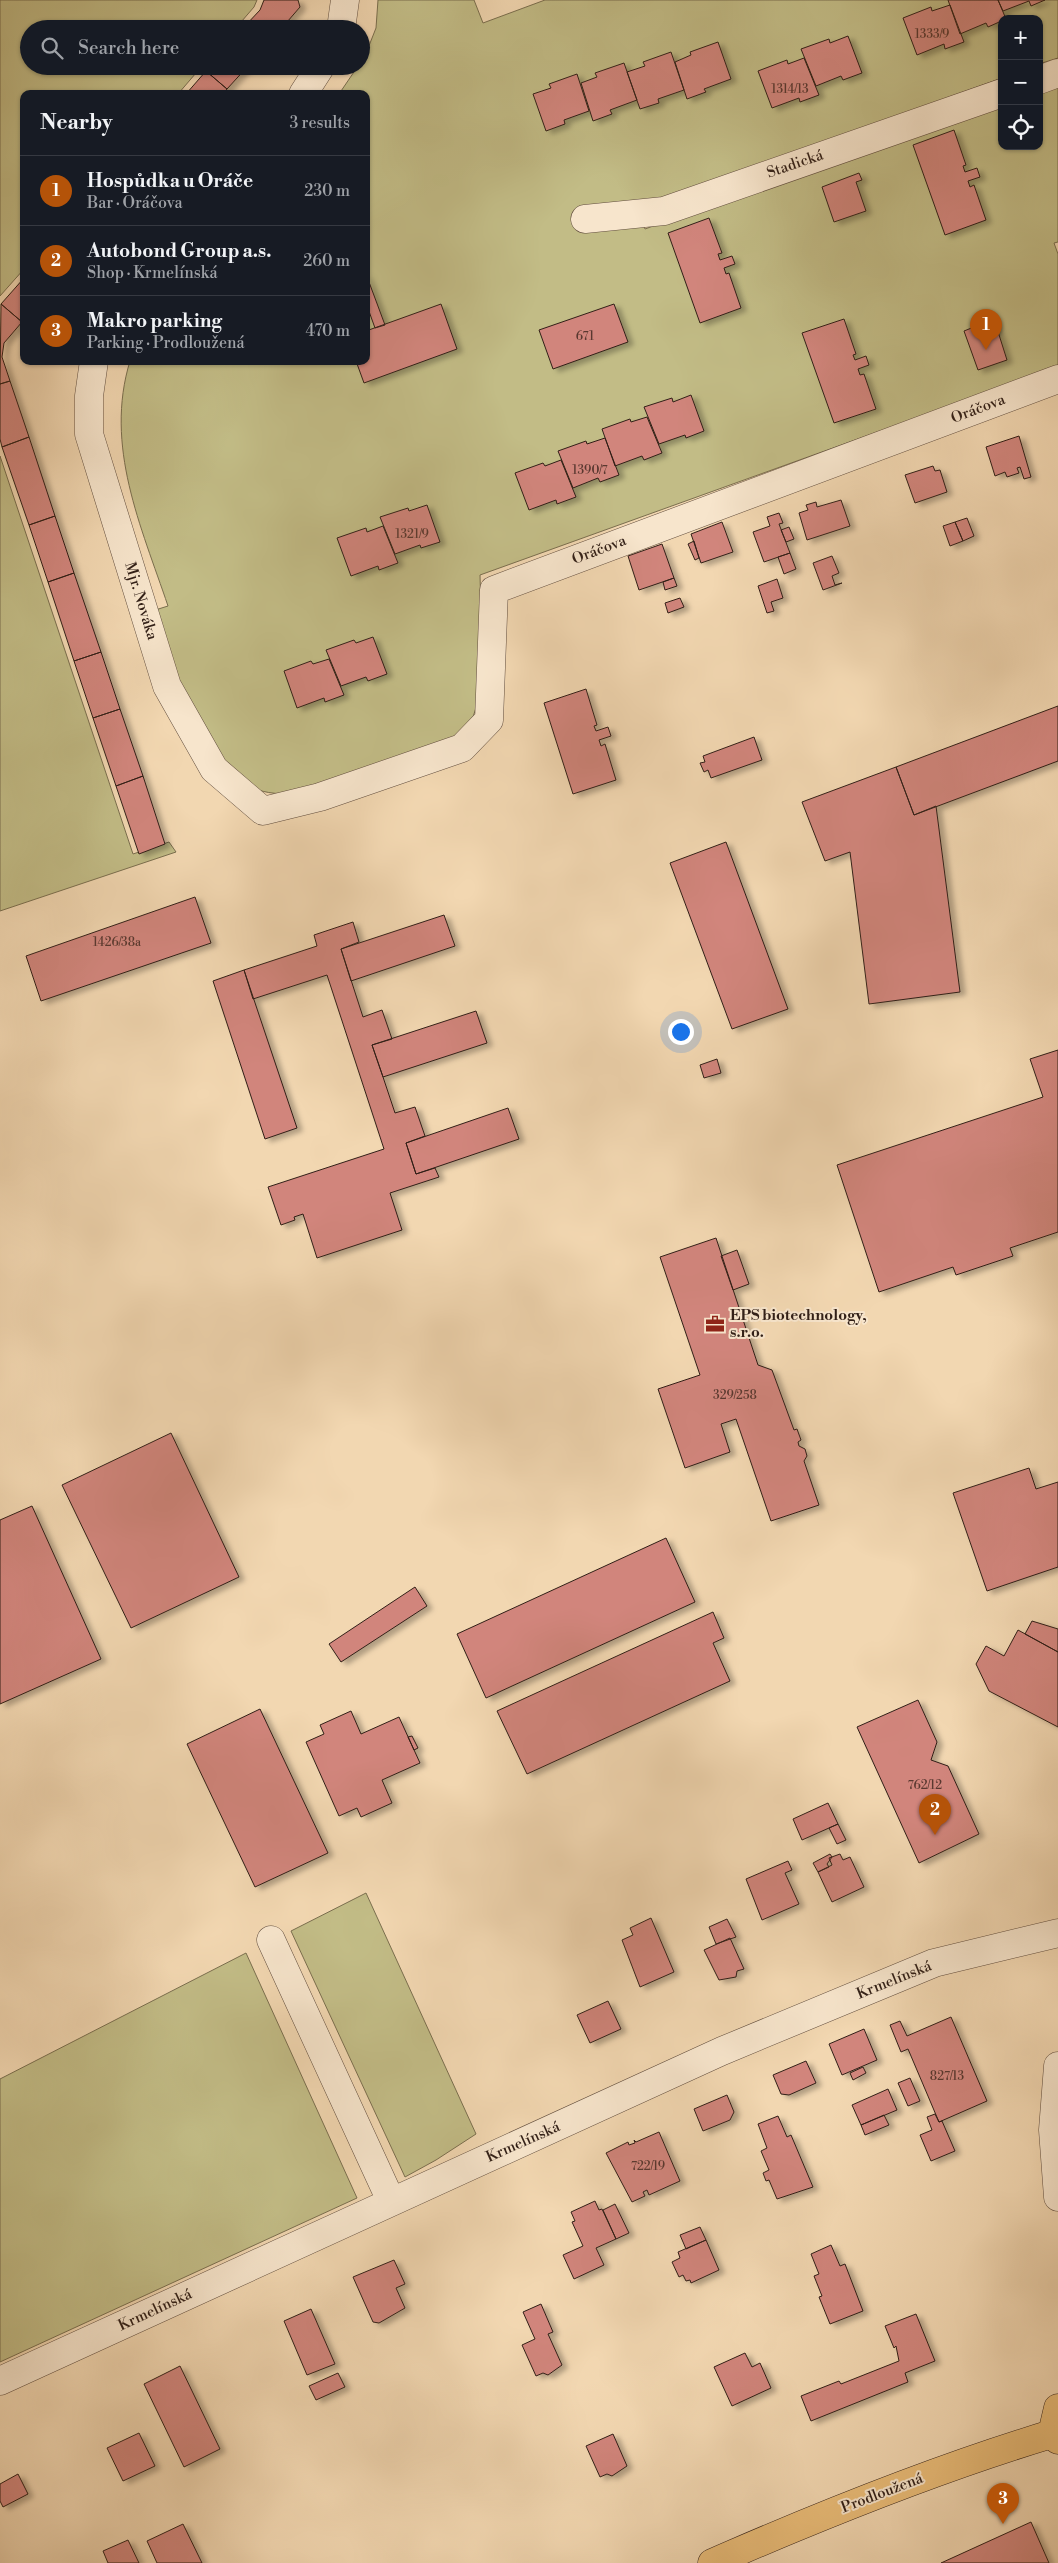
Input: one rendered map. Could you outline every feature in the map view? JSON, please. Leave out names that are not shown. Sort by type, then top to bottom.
[{"type":"main road","name":"Prodloužená","points":[[712,2563],[866,2498],[1057,2427]]},
{"type":"street","points":[[343,20],[345,0]]},
{"type":"street","points":[[1043,79],[1058,73]]},
{"type":"street","points":[[306,90],[315,75]]},
{"type":"street","name":"Stadická","points":[[585,219],[664,211],[998,94]]},
{"type":"street","name":"Mjr. Nováka","points":[[93,365],[89,396],[89,434],[167,686],[214,769],[263,811]]},
{"type":"street","name":"Oráčova","points":[[263,811],[320,797],[462,748],[489,720],[494,590],[1058,379]]},
{"type":"street","name":"Krmelínská","points":[[0,2381],[722,2051],[934,1963],[1058,1933]]},
{"type":"street","points":[[271,1940],[391,2201]]},
{"type":"street","points":[[1058,2066],[1053,2130],[1058,2197]]},
{"type":"shaded area","points":[[0,0],[257,0],[254,7],[243,20],[20,20],[20,75],[194,75],[181,90],[20,90],[20,274],[0,296]]},
{"type":"shaded area","points":[[378,0],[474,0],[483,23],[545,0],[1058,0],[1058,58],[1043,63],[1043,15],[998,15],[998,79],[637,210],[645,229],[998,101],[998,150],[1043,150],[1043,91],[1058,85],[1058,242],[1054,243],[1058,254],[1058,367],[480,575],[483,686],[473,717],[445,746],[292,794],[258,790],[247,785],[231,771],[202,730],[179,680],[152,611],[168,606],[137,516],[129,485],[123,455],[121,424],[123,393],[129,365],[370,365],[370,90],[342,90],[352,75],[370,75],[370,43],[376,28]]},
{"type":"shaded area","points":[[0,456],[133,854],[169,842],[176,852],[0,911]]},
{"type":"shaded area","points":[[366,1893],[476,2134],[436,2160],[405,2177],[291,1931]]},
{"type":"shaded area","points":[[246,1953],[357,2198],[0,2362],[0,2079]]},
{"type":"building","points":[[264,0],[298,0],[300,7],[289,20],[251,20],[260,10]]},
{"type":"building","points":[[948,0],[998,0],[1004,15],[998,15],[998,23],[988,27],[986,23],[960,34]]},
{"type":"building","points":[[998,0],[1045,0],[1031,6],[1029,1],[1003,11]]},
{"type":"building","points":[[950,5],[964,42],[945,49],[944,44],[917,55],[903,18],[931,7],[932,11]]},
{"type":"building","points":[[848,36],[862,73],[843,80],[841,76],[816,86],[801,49],[829,39],[830,43]]},
{"type":"building","points":[[718,42],[731,79],[704,89],[706,92],[687,99],[675,62],[691,55],[690,52]]},
{"type":"building","points":[[671,52],[684,90],[658,99],[659,103],[640,109],[627,72],[645,66],[643,62]]},
{"type":"building","points":[[804,58],[819,95],[800,102],[799,98],[772,108],[758,71],[787,60],[788,64]]},
{"type":"building","points":[[624,63],[637,100],[610,110],[612,114],[593,121],[581,83],[597,77],[595,73]]},
{"type":"building","points":[[577,74],[589,111],[564,120],[565,124],[546,131],[533,94],[551,88],[549,84]]},
{"type":"building","points":[[203,75],[211,75],[227,89],[226,90],[189,90]]},
{"type":"building","points":[[211,75],[240,75],[227,89]]},
{"type":"building","points":[[954,130],[966,165],[963,166],[965,172],[977,168],[980,177],[968,181],[970,187],[974,185],[986,220],[945,235],[913,145]]},
{"type":"building","points":[[859,173],[862,180],[856,182],[866,211],[834,222],[822,187]]},
{"type":"building","points":[[709,218],[722,253],[718,254],[720,260],[732,256],[735,264],[724,268],[726,274],[729,273],[741,308],[700,323],[668,233]]},
{"type":"building","points":[[20,283],[20,320],[1,304]]},
{"type":"building","points":[[370,285],[385,325],[375,328],[370,314]]},
{"type":"building","points":[[1,304],[20,320],[20,324],[4,343],[2,357],[10,381],[0,384]]},
{"type":"building","points":[[441,304],[457,349],[364,383],[357,365],[370,365],[370,330]]},
{"type":"building","points":[[614,304],[628,342],[553,369],[539,330]]},
{"type":"building","points":[[844,319],[856,354],[853,355],[855,360],[866,356],[869,365],[858,369],[860,375],[864,374],[876,409],[834,423],[802,333]]},
{"type":"building","points":[[994,319],[1007,360],[978,370],[964,331]]},
{"type":"building","points":[[10,381],[29,437],[2,447],[0,439],[0,384]]},
{"type":"building","points":[[691,395],[704,431],[686,438],[685,435],[659,444],[644,407],[672,398],[673,402]]},
{"type":"building","points":[[647,417],[662,453],[644,460],[642,456],[615,466],[602,429],[630,419],[631,422]]},
{"type":"building","points":[[1019,436],[1031,477],[1024,479],[1020,467],[1017,468],[1019,473],[1007,477],[1005,472],[995,476],[986,447]]},
{"type":"building","points":[[29,437],[55,516],[29,525],[2,447]]},
{"type":"building","points":[[605,438],[619,475],[600,482],[598,478],[573,488],[558,451],[586,441],[587,444]]},
{"type":"building","points":[[561,460],[576,497],[557,504],[556,500],[529,510],[515,473],[543,463],[545,466]]},
{"type":"building","points":[[933,466],[935,471],[940,470],[947,492],[915,503],[905,475]]},
{"type":"building","points":[[841,500],[850,526],[807,540],[799,513],[808,510],[806,505],[816,502],[817,507]]},
{"type":"building","points":[[427,505],[440,542],[421,548],[420,545],[395,554],[380,517],[408,508],[409,511]]},
{"type":"building","points":[[779,513],[783,523],[779,524],[790,553],[764,562],[753,532],[770,526],[767,517]]},
{"type":"building","points":[[55,516],[74,573],[48,582],[29,525]]},
{"type":"building","points":[[967,518],[974,536],[963,541],[955,522]]},
{"type":"building","points":[[722,522],[733,552],[701,563],[691,534]]},
{"type":"building","points":[[955,522],[963,541],[950,546],[943,526]]},
{"type":"building","points":[[383,526],[398,563],[379,570],[378,566],[351,576],[337,538],[366,528],[367,532]]},
{"type":"building","points":[[789,527],[794,539],[786,542],[781,530]]},
{"type":"building","points":[[694,541],[699,558],[695,560],[688,544]]},
{"type":"building","points":[[662,544],[674,578],[639,590],[628,556]]},
{"type":"building","points":[[790,553],[796,569],[784,574],[778,557]]},
{"type":"building","points":[[832,556],[839,573],[832,576],[835,585],[842,583],[823,590],[813,563]]},
{"type":"building","points":[[74,573],[101,652],[74,661],[48,582]]},
{"type":"building","points":[[674,578],[677,586],[665,590],[663,582]]},
{"type":"building","points":[[777,579],[783,598],[771,602],[774,611],[767,613],[758,586]]},
{"type":"building","points":[[680,598],[684,607],[668,613],[665,603]]},
{"type":"building","points":[[373,637],[387,674],[368,681],[366,677],[341,686],[326,650],[354,640],[356,643]]},
{"type":"building","points":[[101,652],[120,709],[93,718],[74,661]]},
{"type":"building","points":[[329,659],[344,695],[325,702],[324,698],[297,708],[284,671],[311,661],[313,664]]},
{"type":"building","points":[[586,689],[597,725],[594,726],[596,731],[608,727],[611,736],[599,740],[601,746],[605,744],[616,780],[573,794],[544,703]]},
{"type":"building","points":[[1058,706],[1058,761],[914,815],[896,767]]},
{"type":"building","points":[[120,709],[143,776],[116,786],[93,718]]},
{"type":"building","points":[[754,737],[762,760],[711,778],[708,770],[704,772],[700,763],[705,762],[703,756]]},
{"type":"building","points":[[896,767],[914,815],[936,806],[960,992],[869,1004],[850,852],[825,861],[802,802]]},
{"type":"building","points":[[143,776],[165,844],[139,854],[116,786]]},
{"type":"building","points":[[726,842],[788,1009],[732,1029],[670,863]]},
{"type":"building","points":[[195,897],[211,943],[41,1001],[26,956]]},
{"type":"building","points":[[444,915],[455,946],[351,981],[341,949]]},
{"type":"building","points":[[353,922],[359,942],[341,949],[363,1017],[382,1010],[392,1039],[372,1045],[395,1113],[415,1107],[425,1136],[406,1143],[416,1174],[435,1168],[439,1177],[390,1193],[402,1230],[317,1258],[303,1214],[294,1217],[295,1220],[281,1225],[268,1187],[384,1149],[327,975],[253,999],[244,970],[317,946],[314,935]]},
{"type":"building","points":[[244,970],[297,1128],[265,1139],[213,981]]},
{"type":"building","points":[[476,1011],[487,1043],[383,1077],[372,1045]]},
{"type":"building","points":[[1058,1050],[1058,1232],[1010,1248],[1013,1256],[956,1275],[953,1267],[879,1292],[837,1165],[1043,1097],[1030,1059]]},
{"type":"building","points":[[717,1059],[721,1073],[704,1078],[700,1065]]},
{"type":"building","points":[[508,1108],[519,1139],[416,1174],[406,1143]]},
{"type":"building","points":[[716,1238],[758,1365],[772,1370],[794,1430],[797,1429],[801,1440],[798,1442],[799,1446],[805,1449],[807,1456],[804,1461],[819,1505],[771,1521],[736,1419],[721,1424],[730,1452],[685,1468],[658,1389],[700,1375],[660,1257]]},
{"type":"building","points":[[737,1250],[749,1284],[733,1290],[721,1256]]},
{"type":"building","points":[[171,1433],[239,1577],[131,1628],[62,1485]]},
{"type":"building","points":[[1029,1468],[1036,1489],[1058,1482],[1058,1567],[987,1591],[953,1493]]},
{"type":"building","points":[[32,1506],[101,1659],[0,1704],[0,1520]]},
{"type":"building","points":[[666,1538],[695,1602],[486,1698],[457,1634]]},
{"type":"building","points":[[415,1587],[427,1606],[341,1662],[329,1644]]},
{"type":"building","points":[[713,1612],[724,1638],[713,1643],[730,1681],[527,1774],[497,1711]]},
{"type":"building","points":[[1032,1621],[1058,1629],[1058,1652],[1025,1634]]},
{"type":"building","points":[[1018,1630],[1058,1652],[1058,1727],[989,1691],[976,1664],[986,1646],[1004,1656]]},
{"type":"building","points":[[918,1700],[937,1742],[931,1760],[948,1766],[979,1834],[919,1863],[857,1727]]},
{"type":"building","points":[[260,1709],[328,1853],[255,1887],[187,1744]]},
{"type":"building","points":[[351,1711],[361,1734],[399,1717],[420,1763],[382,1780],[392,1803],[361,1817],[357,1808],[339,1816],[306,1742],[324,1734],[320,1725]]},
{"type":"building","points":[[412,1736],[418,1748],[414,1750],[408,1737]]},
{"type":"building","points":[[828,1803],[838,1824],[802,1840],[793,1819]]},
{"type":"building","points":[[838,1824],[846,1840],[837,1844],[829,1828]]},
{"type":"building","points":[[830,1854],[832,1857],[827,1864],[829,1867],[818,1872],[813,1863]]},
{"type":"building","points":[[840,1854],[843,1860],[850,1857],[864,1887],[832,1902],[818,1872],[832,1865],[829,1858]]},
{"type":"building","points":[[788,1861],[792,1870],[785,1873],[799,1904],[762,1920],[746,1879]]},
{"type":"building","points":[[651,1918],[674,1972],[640,1987],[622,1940],[633,1935],[630,1928]]},
{"type":"building","points":[[727,1919],[736,1937],[716,1944],[709,1927]]},
{"type":"building","points":[[730,1938],[744,1969],[737,1971],[736,1977],[719,1980],[704,1950]]},
{"type":"building","points":[[608,2001],[621,2029],[590,2043],[577,2015]]},
{"type":"building","points":[[951,2017],[987,2101],[939,2122],[908,2049],[901,2052],[890,2025],[900,2021],[907,2036]]},
{"type":"building","points":[[864,2029],[877,2060],[842,2075],[829,2044]]},
{"type":"building","points":[[806,2061],[816,2083],[789,2095],[781,2094],[773,2075]]},
{"type":"building","points":[[863,2067],[866,2073],[853,2080],[850,2073]]},
{"type":"building","points":[[910,2078],[920,2101],[908,2106],[898,2083]]},
{"type":"building","points":[[888,2089],[897,2110],[861,2125],[852,2105]]},
{"type":"building","points":[[727,2095],[734,2112],[730,2120],[703,2131],[694,2109]]},
{"type":"building","points":[[935,2114],[939,2122],[942,2121],[955,2151],[931,2161],[920,2135],[932,2130],[927,2117]]},
{"type":"building","points":[[884,2115],[889,2125],[865,2135],[861,2125]]},
{"type":"building","points":[[778,2116],[787,2137],[791,2135],[813,2187],[777,2199],[769,2180],[766,2181],[763,2173],[769,2170],[761,2151],[767,2148],[758,2124]]},
{"type":"building","points":[[659,2132],[680,2181],[649,2195],[647,2190],[643,2192],[645,2196],[632,2202],[606,2153],[628,2142],[629,2145],[635,2143],[634,2140],[636,2142]]},
{"type":"building","points":[[595,2201],[599,2210],[602,2209],[616,2239],[596,2248],[604,2265],[574,2279],[563,2255],[583,2246],[572,2222],[575,2221],[571,2212]]},
{"type":"building","points":[[615,2204],[629,2233],[616,2239],[603,2210]]},
{"type":"building","points":[[700,2227],[706,2240],[686,2249],[680,2235]]},
{"type":"building","points":[[706,2240],[719,2270],[691,2283],[690,2280],[686,2281],[683,2275],[679,2277],[672,2262],[680,2258],[678,2252]]},
{"type":"building","points":[[831,2245],[840,2266],[845,2264],[863,2311],[830,2324],[819,2297],[822,2296],[814,2276],[819,2274],[811,2254]]},
{"type":"building","points":[[394,2260],[405,2284],[396,2288],[405,2308],[379,2323],[373,2322],[353,2277]]},
{"type":"building","points":[[541,2304],[553,2332],[548,2334],[562,2365],[548,2375],[543,2373],[536,2376],[522,2345],[535,2339],[523,2312]]},
{"type":"building","points":[[311,2309],[335,2364],[307,2375],[284,2321]]},
{"type":"building","points":[[916,2314],[935,2361],[905,2373],[908,2382],[811,2421],[801,2396],[839,2381],[841,2384],[899,2361],[896,2346],[894,2348],[885,2326]]},
{"type":"building","points":[[745,2353],[752,2367],[760,2363],[771,2388],[732,2406],[714,2367]]},
{"type":"building","points":[[180,2366],[220,2449],[184,2467],[144,2384]]},
{"type":"building","points":[[338,2373],[345,2387],[316,2400],[309,2386]]},
{"type":"building","points":[[139,2433],[155,2466],[123,2481],[107,2448]]},
{"type":"building","points":[[613,2434],[627,2466],[612,2476],[607,2474],[600,2477],[586,2446]]},
{"type":"building","points":[[18,2474],[28,2494],[3,2507],[0,2501],[0,2484]]},
{"type":"building","points":[[1031,2522],[1049,2563],[941,2563]]},
{"type":"building","points":[[183,2524],[202,2563],[157,2563],[147,2541]]},
{"type":"building","points":[[128,2540],[139,2563],[108,2563],[103,2551]]},
{"type":"place","name":"Hospůdka u Oráče","points":[[986,350]]},
{"type":"place","name":"EPS biotechnology, s.r.o.","points":[[715,1324]]},
{"type":"place","name":"Autobond Group a.s.","points":[[935,1835]]},
{"type":"place","name":"Makro parking","points":[[1003,2524]]}]
